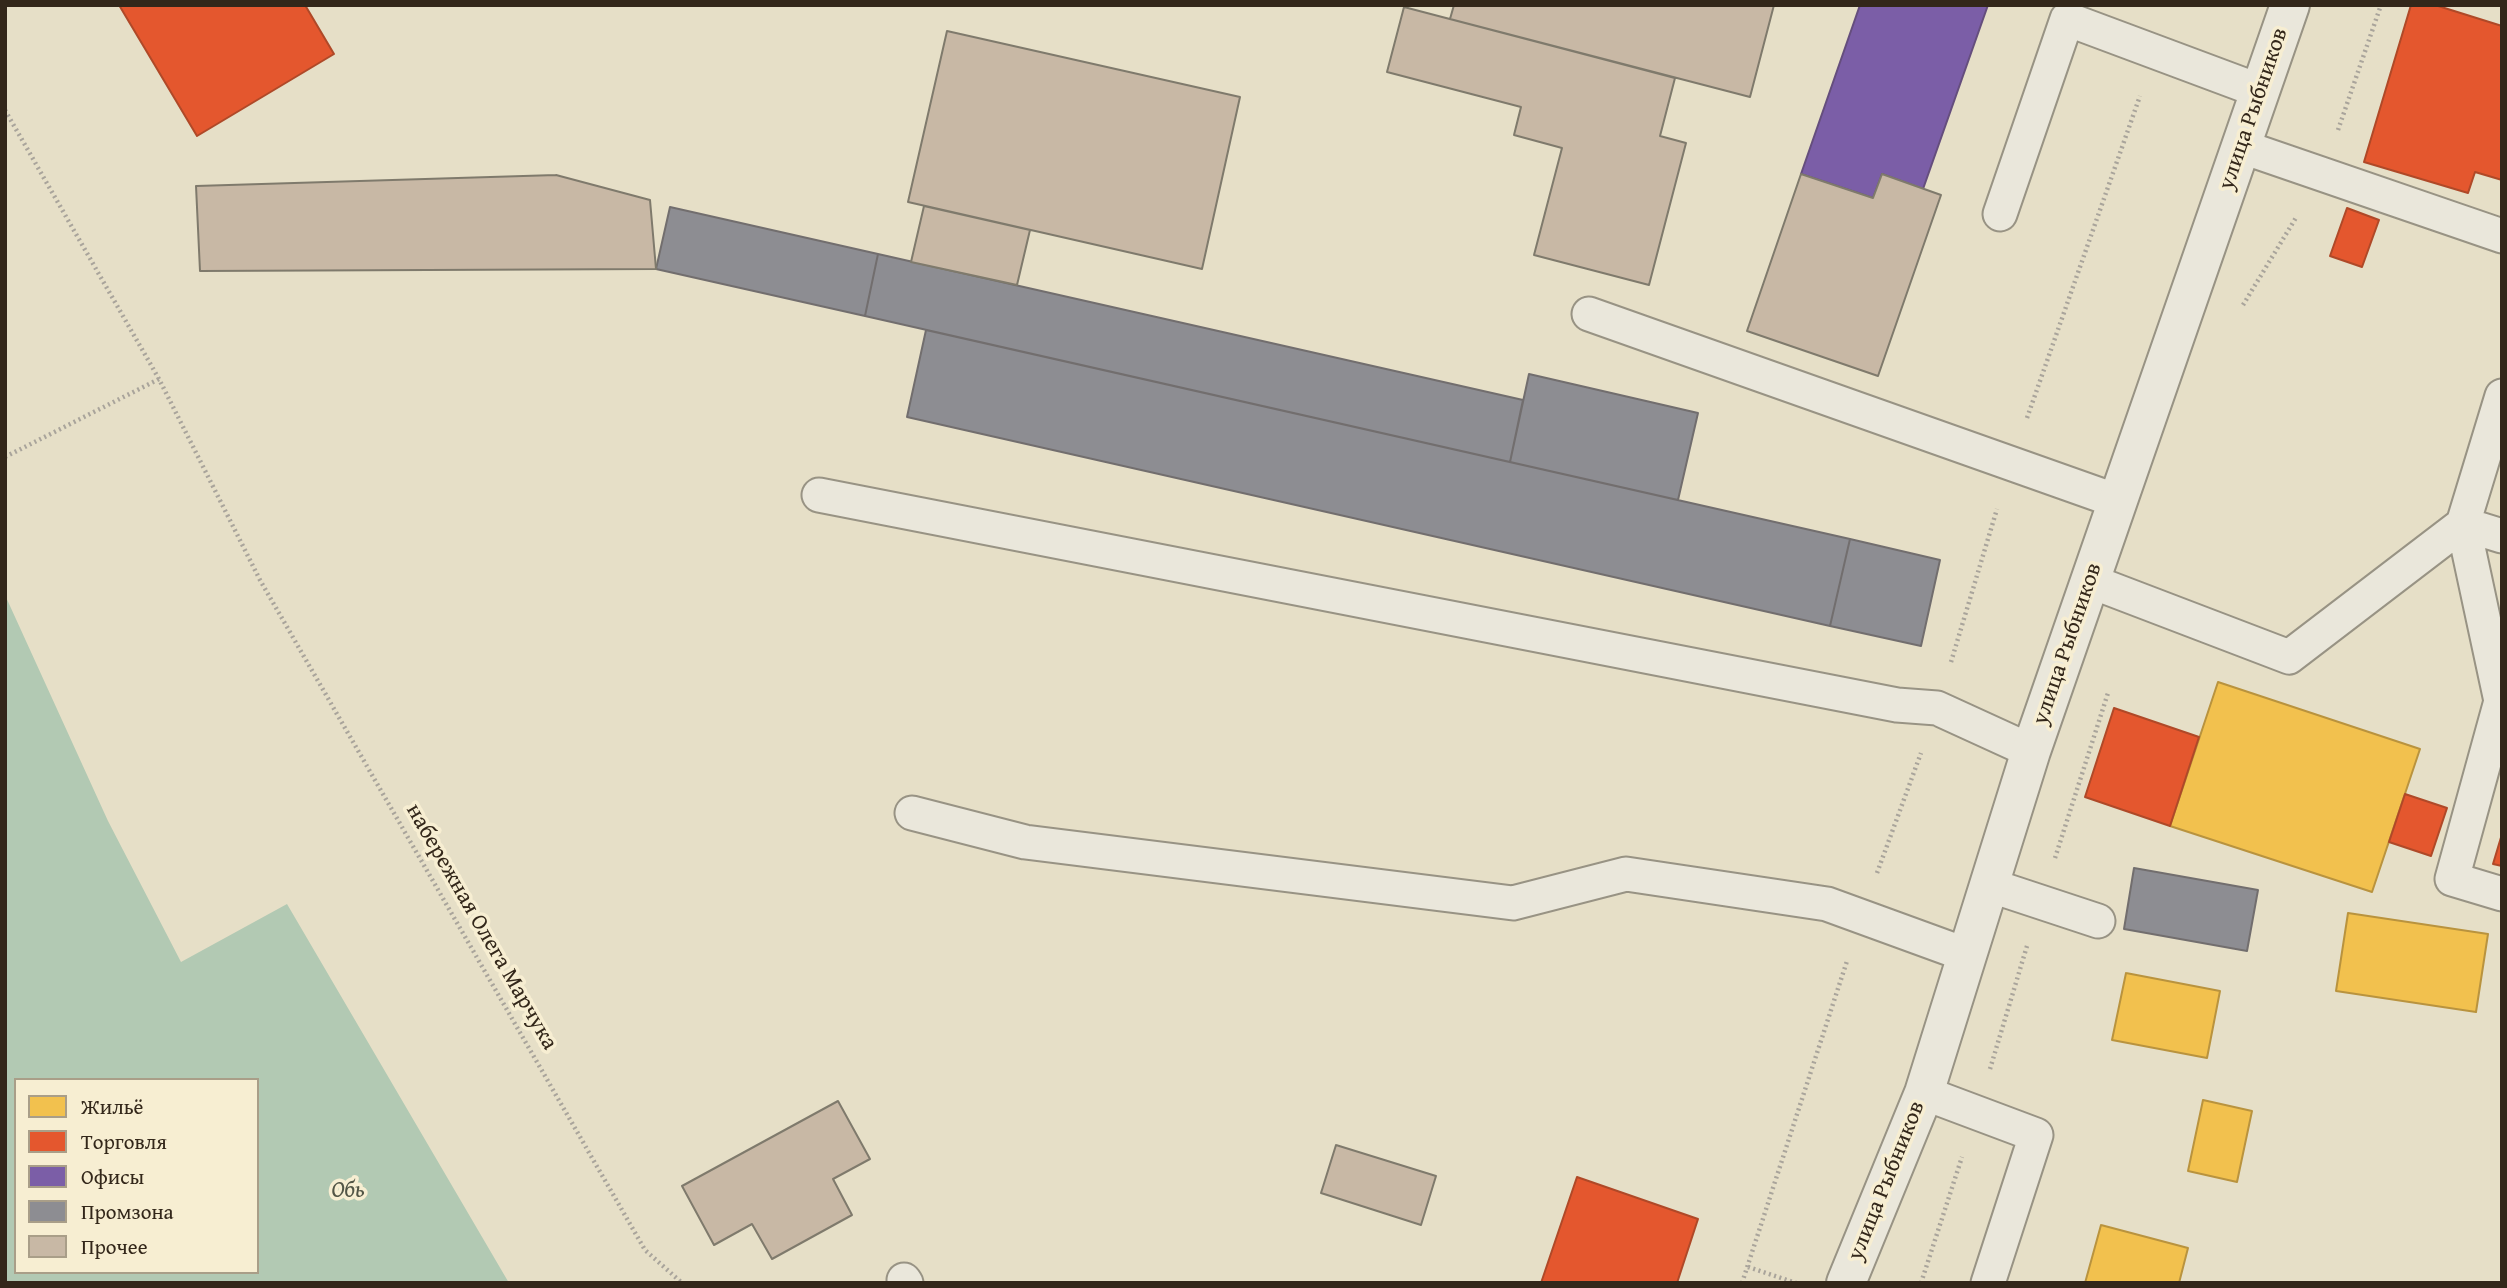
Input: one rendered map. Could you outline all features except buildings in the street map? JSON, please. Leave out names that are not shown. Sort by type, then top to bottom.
[{"type":"street","name":"улица Рыбников","points":[[1846,1283],[1924,1093],[2031,751],[2290,5]]},
{"type":"lane","points":[[2000,214],[2067,19],[2260,91]]},
{"type":"lane","points":[[2240,146],[2502,236]]},
{"type":"lane","points":[[1588,314],[2117,501]]},
{"type":"lane","points":[[2502,396],[2463,524],[2501,701],[2452,878],[2502,894]]},
{"type":"lane","points":[[819,495],[1897,705],[1937,708],[2031,751]]},
{"type":"lane","points":[[2463,524],[2502,536]]},
{"type":"lane","points":[[2090,581],[2289,657],[2463,524]]},
{"type":"lane","points":[[912,813],[1024,842],[1513,903],[1626,874],[1827,904],[1967,954]]},
{"type":"lane","points":[[1989,885],[2098,921]]},
{"type":"lane","points":[[1924,1093],[2036,1135],[1988,1283]]},
{"type":"path","points":[[1742,1283],[1862,916],[1937,708],[2011,463],[2156,52]]},
{"type":"path","name":"набережная Олега Марчука","points":[[5,110],[159,379],[260,580],[645,1250],[682,1283]]},
{"type":"path","points":[[5,457],[159,379]]},
{"type":"path","points":[[1748,1267],[1796,1283]]},
{"type":"water","name":"Обь","points":[[5,595],[108,821],[181,962],[287,904],[509,1283],[5,1283]]}]
